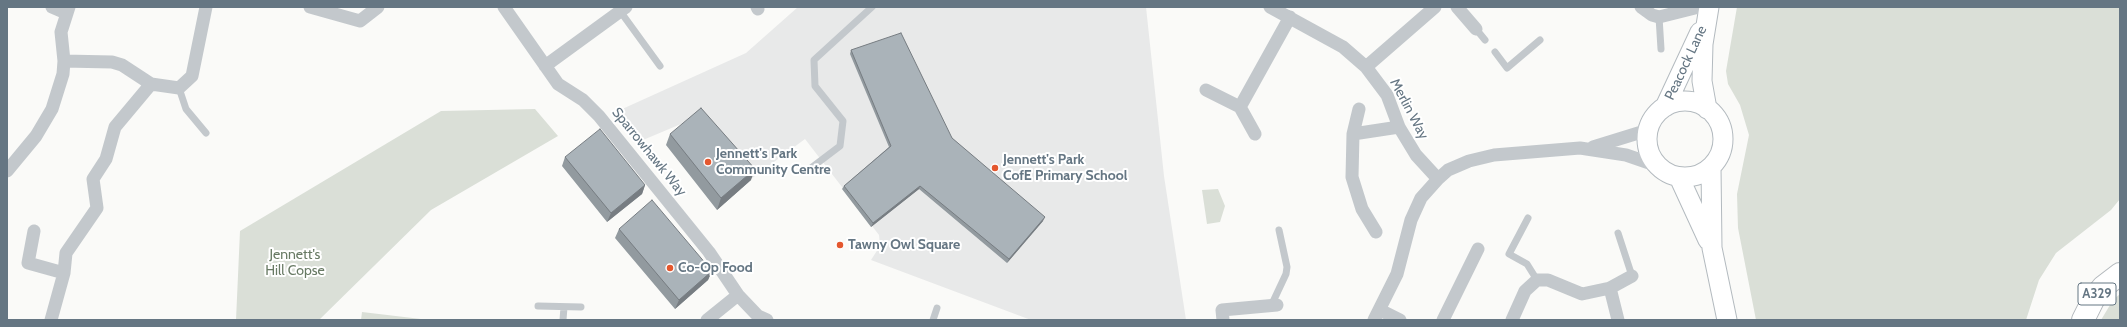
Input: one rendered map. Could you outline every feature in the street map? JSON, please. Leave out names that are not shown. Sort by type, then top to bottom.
[{"type":"highway","name":"A329","points":[[2083,320],[2094,298],[2103,287],[2120,274]]},
{"type":"street","points":[[7,171],[36,136],[52,109],[63,74],[64,60],[61,32],[67,10],[52,7]]},
{"type":"street","points":[[64,60],[112,62],[122,65],[150,84],[179,88],[192,76],[206,7]]},
{"type":"street","points":[[310,7],[360,21],[378,7]]},
{"type":"street","name":"Sparrowhawk Way","points":[[504,7],[558,84],[583,100],[599,116],[709,252],[738,295],[758,316],[767,320]]},
{"type":"street","name":"Merlin Way","points":[[1270,7],[1343,47],[1366,66],[1387,95],[1399,127],[1416,155],[1438,178]]},
{"type":"street","points":[[1366,66],[1435,7]]},
{"type":"street","points":[[1457,7],[1476,29]]},
{"type":"street","points":[[1641,7],[1652,15],[1659,17],[1699,7],[1708,12]]},
{"type":"street","points":[[545,66],[623,9]]},
{"type":"street","name":"Peacock Lane","points":[[1665,107],[1708,12]]},
{"type":"street","name":"Peacock Lane","points":[[1707,109],[1702,82],[1708,12]]},
{"type":"street","points":[[1240,107],[1290,17]]},
{"type":"street","points":[[50,320],[64,272],[66,253],[97,208],[93,179],[106,159],[115,127],[150,84]]},
{"type":"street","points":[[1206,90],[1240,107],[1255,134]]},
{"type":"street","points":[[1589,148],[1626,155],[1658,166],[1668,173],[1679,177],[1690,177],[1711,167],[1722,148],[1722,137],[1717,121],[1707,109],[1697,104],[1686,102],[1676,103],[1665,107],[1658,113],[1648,130],[1648,149],[1658,166]]},
{"type":"street","points":[[1359,109],[1353,134],[1352,177],[1362,209],[1376,232]]},
{"type":"street","points":[[1353,134],[1399,127]]},
{"type":"street","points":[[1400,320],[1377,315],[1397,274],[1411,220],[1421,198],[1438,178],[1448,170],[1469,161],[1494,155],[1589,148],[1648,130]]},
{"type":"street","points":[[1711,167],[1712,248],[1727,320]]},
{"type":"street","points":[[1679,177],[1712,248]]},
{"type":"street","points":[[34,231],[28,263],[64,272]]},
{"type":"street","points":[[1443,320],[1478,248]]},
{"type":"street","points":[[1512,320],[1525,291],[1537,280],[1548,280],[1582,294],[1610,288],[1632,276]]},
{"type":"street","points":[[1610,288],[1618,320]]},
{"type":"street","points":[[707,320],[738,295]]},
{"type":"street","points":[[1223,320],[1222,310],[1274,305]]},
{"type":"lane","points":[[807,171],[840,146],[843,121],[815,86],[814,60],[872,7]]},
{"type":"lane","points":[[623,9],[660,66]]},
{"type":"lane","points":[[1659,17],[1661,49]]},
{"type":"lane","points":[[1476,29],[1484,40]]},
{"type":"lane","points":[[1495,52],[1507,68],[1540,40]]},
{"type":"lane","points":[[179,88],[186,109],[206,133]]},
{"type":"lane","points":[[1528,218],[1509,254],[1527,264],[1537,280]]},
{"type":"lane","points":[[1274,305],[1286,274],[1287,267],[1279,230]]},
{"type":"lane","points":[[1618,233],[1632,276]]},
{"type":"lane","points":[[538,306],[581,307]]},
{"type":"lane","points":[[563,320],[564,306]]},
{"type":"lane","points":[[933,320],[937,308]]},
{"type":"shaded area","name":"Jennett's Park CofE Primary School","points":[[798,7],[1146,7],[1164,176],[1186,320],[1031,320],[871,260],[880,246],[879,235],[805,139],[751,179],[700,116],[643,140],[620,110],[746,53]]},
{"type":"green space","points":[[1737,7],[2120,7],[2120,199],[2111,210],[2056,253],[2039,280],[2026,320],[1756,320],[1738,228],[1737,194],[1749,135],[1740,105],[1728,84],[1726,71]]},
{"type":"green space","name":"Jennett's Hill Copse","points":[[535,109],[558,136],[431,210],[319,320],[236,320],[240,231],[441,111]]},
{"type":"green space","points":[[1218,189],[1225,206],[1220,222],[1207,224],[1202,190]]},
{"type":"green space","points":[[2120,294],[2120,320],[2101,320],[2113,300]]},
{"type":"green space","points":[[362,312],[421,319],[361,320]]},
{"type":"building","points":[[901,33],[952,138],[1045,217],[1009,259],[920,186],[873,223],[844,186],[891,146],[851,50]]},
{"type":"building","name":"Jennett's Park Community Centre","points":[[701,108],[755,169],[721,198],[670,134]]},
{"type":"building","points":[[600,129],[645,185],[611,213],[565,157]]},
{"type":"building","points":[[652,200],[712,271],[679,300],[619,229]]},
{"type":"place","name":"Jennett's Park Community Centre","points":[[708,162]]},
{"type":"place","name":"Jennett's Park CofE Primary School","points":[[995,168]]},
{"type":"place","name":"Tawny Owl Square","points":[[840,245]]},
{"type":"place","name":"Co-Op Food","points":[[670,268]]}]
